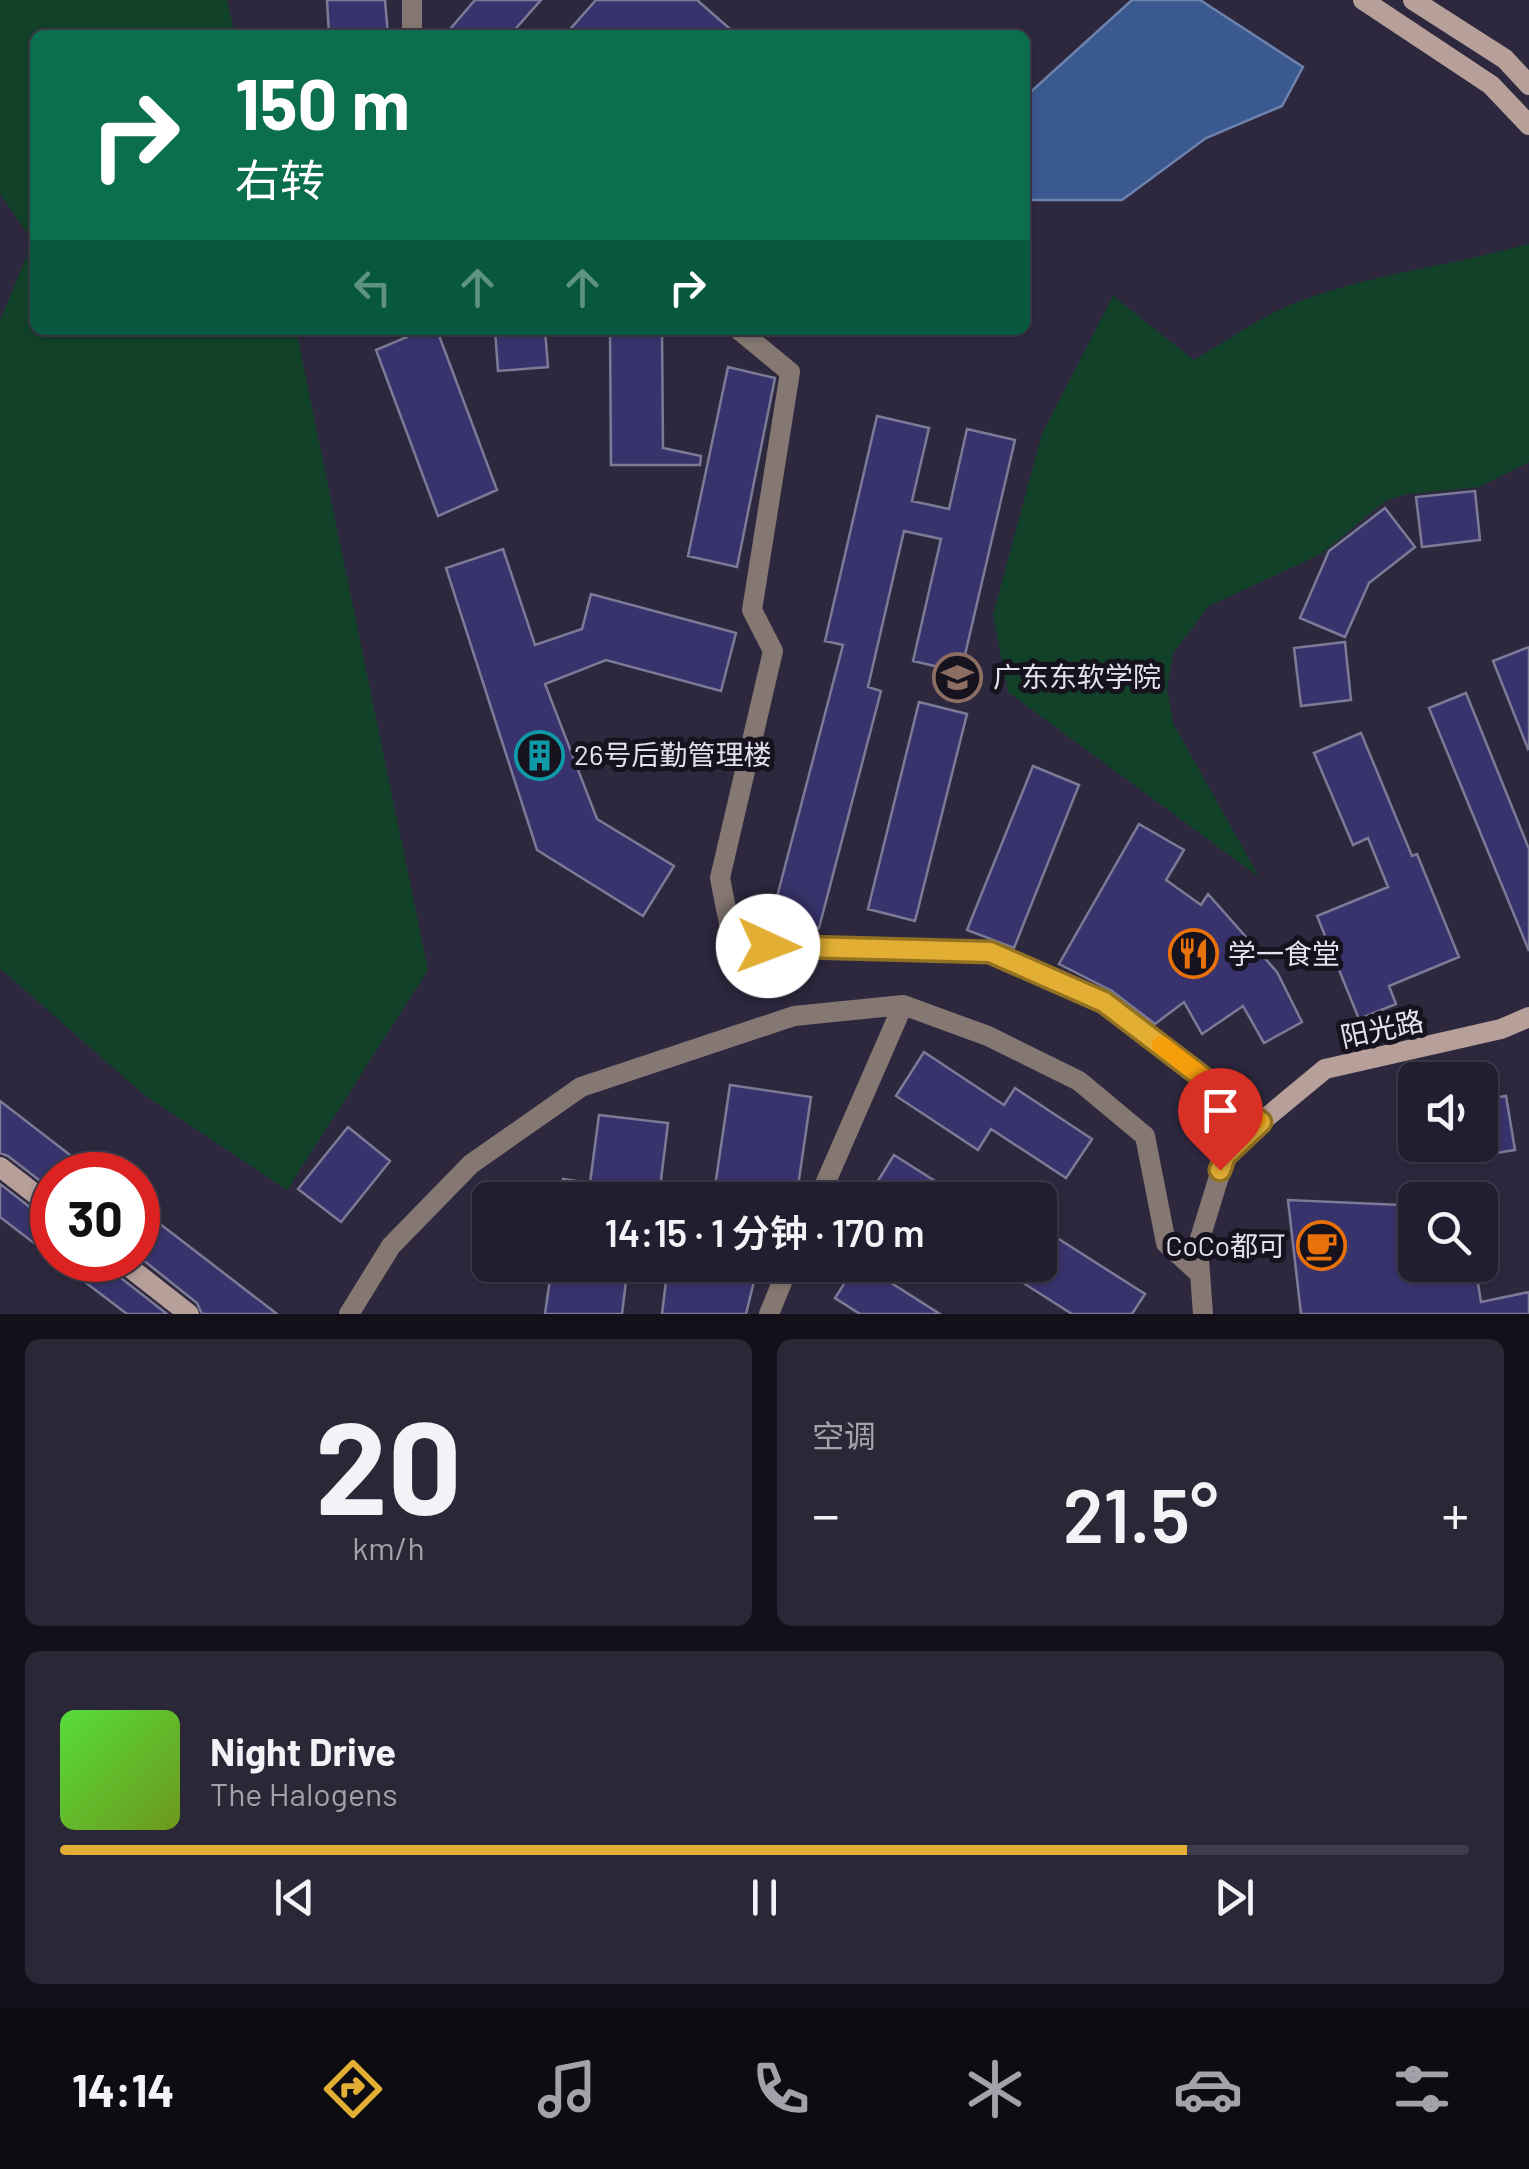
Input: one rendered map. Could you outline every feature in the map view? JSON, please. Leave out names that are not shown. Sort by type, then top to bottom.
[{"type":"street","points":[[412,0],[412,30]]},
{"type":"street","points":[[1363,0],[1490,85],[1529,126]]},
{"type":"street","points":[[1413,0],[1505,59],[1529,84]]},
{"type":"street","points":[[745,335],[790,372],[752,610],[773,651],[720,878],[732,944],[990,952],[1104,1002],[1261,1122],[1225,1156],[1198,1245],[1203,1314]]},
{"type":"street","points":[[348,1314],[391,1246],[471,1164],[581,1087],[794,1016],[903,1005],[988,1036],[1079,1081],[1145,1136],[1166,1243],[1200,1274]]},
{"type":"street","points":[[826,1182],[903,1005]]},
{"type":"street","name":"阳光路","points":[[1261,1122],[1326,1069],[1501,1029],[1529,1017]]},
{"type":"street","points":[[0,1166],[30,1190]]},
{"type":"street","points":[[149,1282],[190,1314]]},
{"type":"street","points":[[769,1314],[783,1282]]},
{"type":"green space","points":[[0,0],[227,0],[234,30],[30,30],[30,237],[0,194]]},
{"type":"green space","points":[[1529,244],[1529,462],[1479,487],[1407,494],[1385,501],[1321,554],[1209,606],[1173,653],[1167,689],[1173,723],[1259,877],[1008,692],[993,615],[1042,434],[1113,296],[1194,360],[1261,319],[1303,300],[1359,283]]},
{"type":"green space","points":[[30,248],[30,335],[297,335],[428,970],[287,1190],[143,1094],[0,968],[0,321]]},
{"type":"water","points":[[1132,0],[1200,0],[1303,67],[1282,106],[1206,138],[1122,200],[1030,200],[1030,92]]},
{"type":"building","points":[[327,0],[385,0],[388,30],[329,30]]},
{"type":"building","points":[[475,0],[541,0],[514,30],[449,30]]},
{"type":"building","points":[[596,0],[697,0],[731,30],[569,30]]},
{"type":"building","points":[[439,335],[497,490],[438,516],[376,350],[407,337]]},
{"type":"building","points":[[495,335],[545,335],[548,367],[498,371]]},
{"type":"building","points":[[610,335],[662,335],[663,448],[701,456],[700,465],[611,465]]},
{"type":"building","points":[[728,367],[775,378],[737,567],[688,556]]},
{"type":"building","points":[[877,416],[929,428],[912,501],[949,509],[967,429],[1015,440],[961,672],[913,661],[941,539],[904,531],[868,687],[881,691],[819,928],[772,916],[843,645],[825,641]]},
{"type":"building","points":[[1475,491],[1480,540],[1422,547],[1416,497]]},
{"type":"building","points":[[1385,508],[1415,547],[1369,583],[1345,637],[1300,618],[1329,551]]},
{"type":"building","name":"26号后勤管理楼","points":[[503,549],[535,645],[582,629],[591,594],[736,633],[721,691],[606,660],[545,684],[597,819],[674,866],[643,916],[537,850],[446,568]]},
{"type":"building","points":[[1345,642],[1351,700],[1301,706],[1294,648]]},
{"type":"building","points":[[1529,647],[1529,748],[1528,749],[1493,661]]},
{"type":"building","points":[[1466,693],[1529,849],[1529,951],[1429,708]]},
{"type":"building","points":[[919,702],[967,714],[915,921],[868,909]]},
{"type":"building","points":[[1361,733],[1459,957],[1389,986],[1396,1004],[1359,1019],[1317,916],[1388,887],[1368,838],[1353,845],[1314,753]]},
{"type":"building","points":[[1033,766],[1079,785],[1014,948],[967,930]]},
{"type":"building","name":"学一食堂","points":[[1139,824],[1184,850],[1166,880],[1201,905],[1208,894],[1277,972],[1302,1022],[1264,1043],[1243,1006],[1202,1034],[1184,1002],[1155,1024],[1112,991],[1059,964]]},
{"type":"building","points":[[924,1052],[1004,1105],[1015,1088],[1092,1139],[1066,1178],[991,1129],[978,1150],[896,1096]]},
{"type":"building","points":[[730,1085],[811,1097],[799,1182],[716,1182]]},
{"type":"building","points":[[1506,1096],[1515,1150],[1498,1153],[1498,1097]]},
{"type":"building","points":[[0,1101],[66,1152],[30,1152],[30,1173],[0,1153]]},
{"type":"building","points":[[599,1115],[668,1123],[661,1182],[590,1182]]},
{"type":"building","points":[[348,1127],[390,1161],[341,1222],[298,1189]]},
{"type":"building","points":[[894,1155],[937,1182],[877,1182]]},
{"type":"building","points":[[0,1184],[30,1207],[30,1240],[0,1217]]},
{"type":"building","points":[[1288,1200],[1398,1205],[1398,1282],[1478,1282],[1481,1302],[1529,1292],[1529,1314],[1301,1314]]},
{"type":"building","points":[[160,1224],[277,1314],[202,1314],[197,1303],[160,1274]]},
{"type":"building","points":[[1057,1238],[1145,1294],[1132,1314],[1072,1314],[1022,1282],[1057,1282]]},
{"type":"building","points":[[85,1282],[126,1282],[167,1314],[127,1314]]},
{"type":"building","points":[[550,1282],[626,1282],[622,1314],[545,1314]]},
{"type":"building","points":[[666,1282],[754,1282],[746,1314],[662,1314]]},
{"type":"building","points":[[845,1282],[890,1282],[940,1314],[860,1314],[835,1298]]},
{"type":"slow traffic","points":[[1161,1045],[1257,1119]]},
{"type":"place","name":"广东东软学院","points":[[958,677]]},
{"type":"place","name":"26号后勤管理楼","points":[[539,755]]},
{"type":"place","name":"学一食堂","points":[[1193,954]]},
{"type":"place","name":"CoCo都可","points":[[1321,1246]]},
{"type":"route","points":[[768,946],[990,952],[1104,1002],[1261,1122],[1225,1156],[1220,1170]]}]
